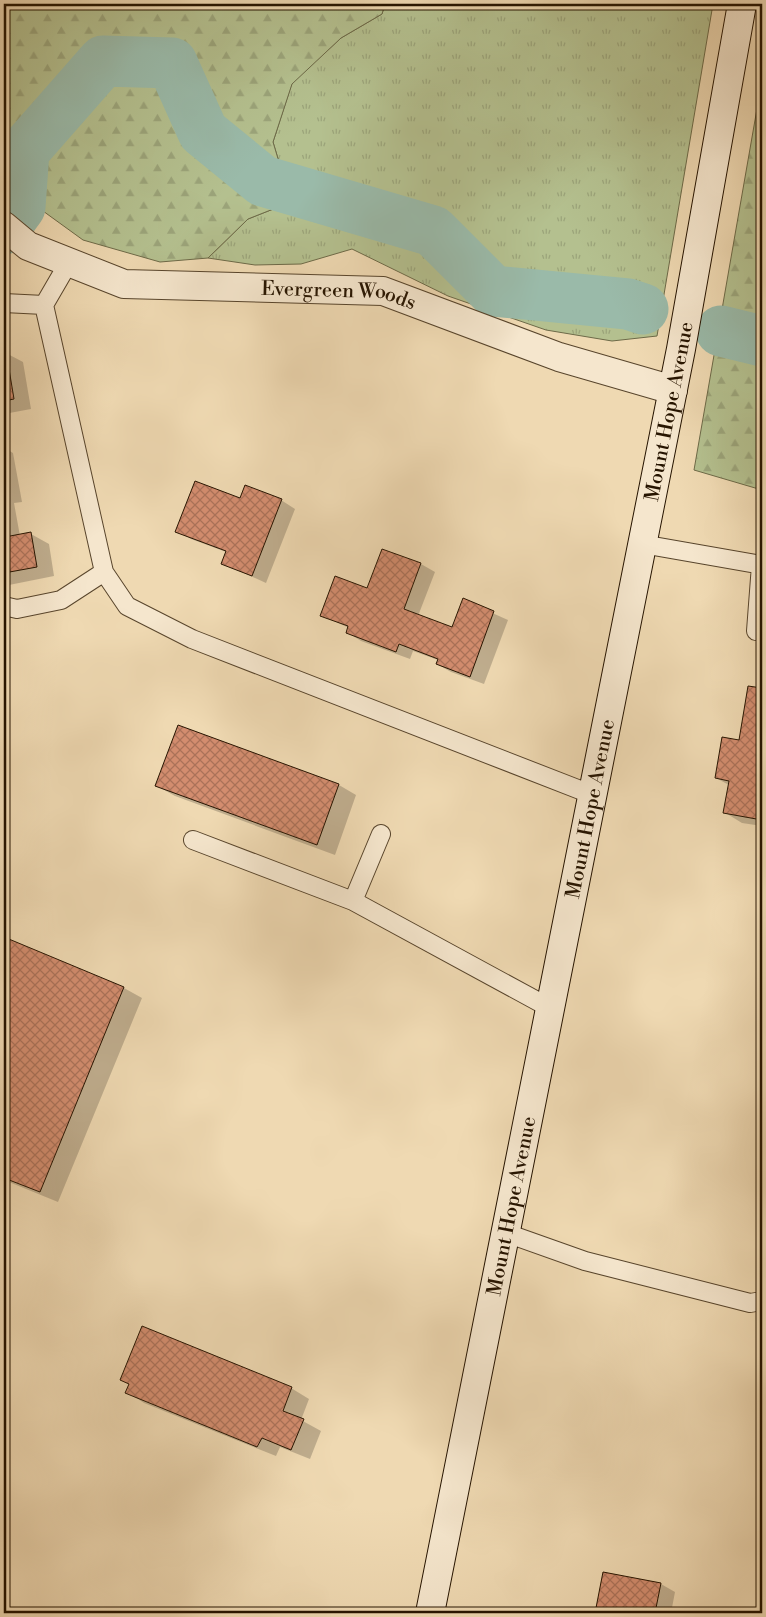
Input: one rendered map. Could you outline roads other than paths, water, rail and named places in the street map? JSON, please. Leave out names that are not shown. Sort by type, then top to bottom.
[{"type":"street","name":"Mount Hope Avenue","points":[[430,1613],[673,390],[742,4]]},
{"type":"street","name":"Evergreen Woods","points":[[4,226],[28,246],[124,284],[383,291],[559,357],[673,390]]},
{"type":"lane","points":[[69,262],[44,305],[104,572],[128,606],[192,639],[593,795]]},
{"type":"lane","points":[[4,303],[44,305]]},
{"type":"lane","points":[[642,544],[761,565],[756,631],[762,632]]},
{"type":"lane","points":[[4,606],[18,609],[62,600],[104,572]]},
{"type":"lane","points":[[353,900],[382,834]]},
{"type":"lane","points":[[193,840],[353,900],[550,1008]]},
{"type":"lane","points":[[506,1233],[585,1261],[750,1303],[762,1300]]},
{"type":"waterway","points":[[4,229],[20,207],[24,151],[103,61],[172,63],[203,132],[263,181],[433,231],[493,291],[628,304],[643,309]]},
{"type":"waterway","points":[[721,331],[762,341]]}]
